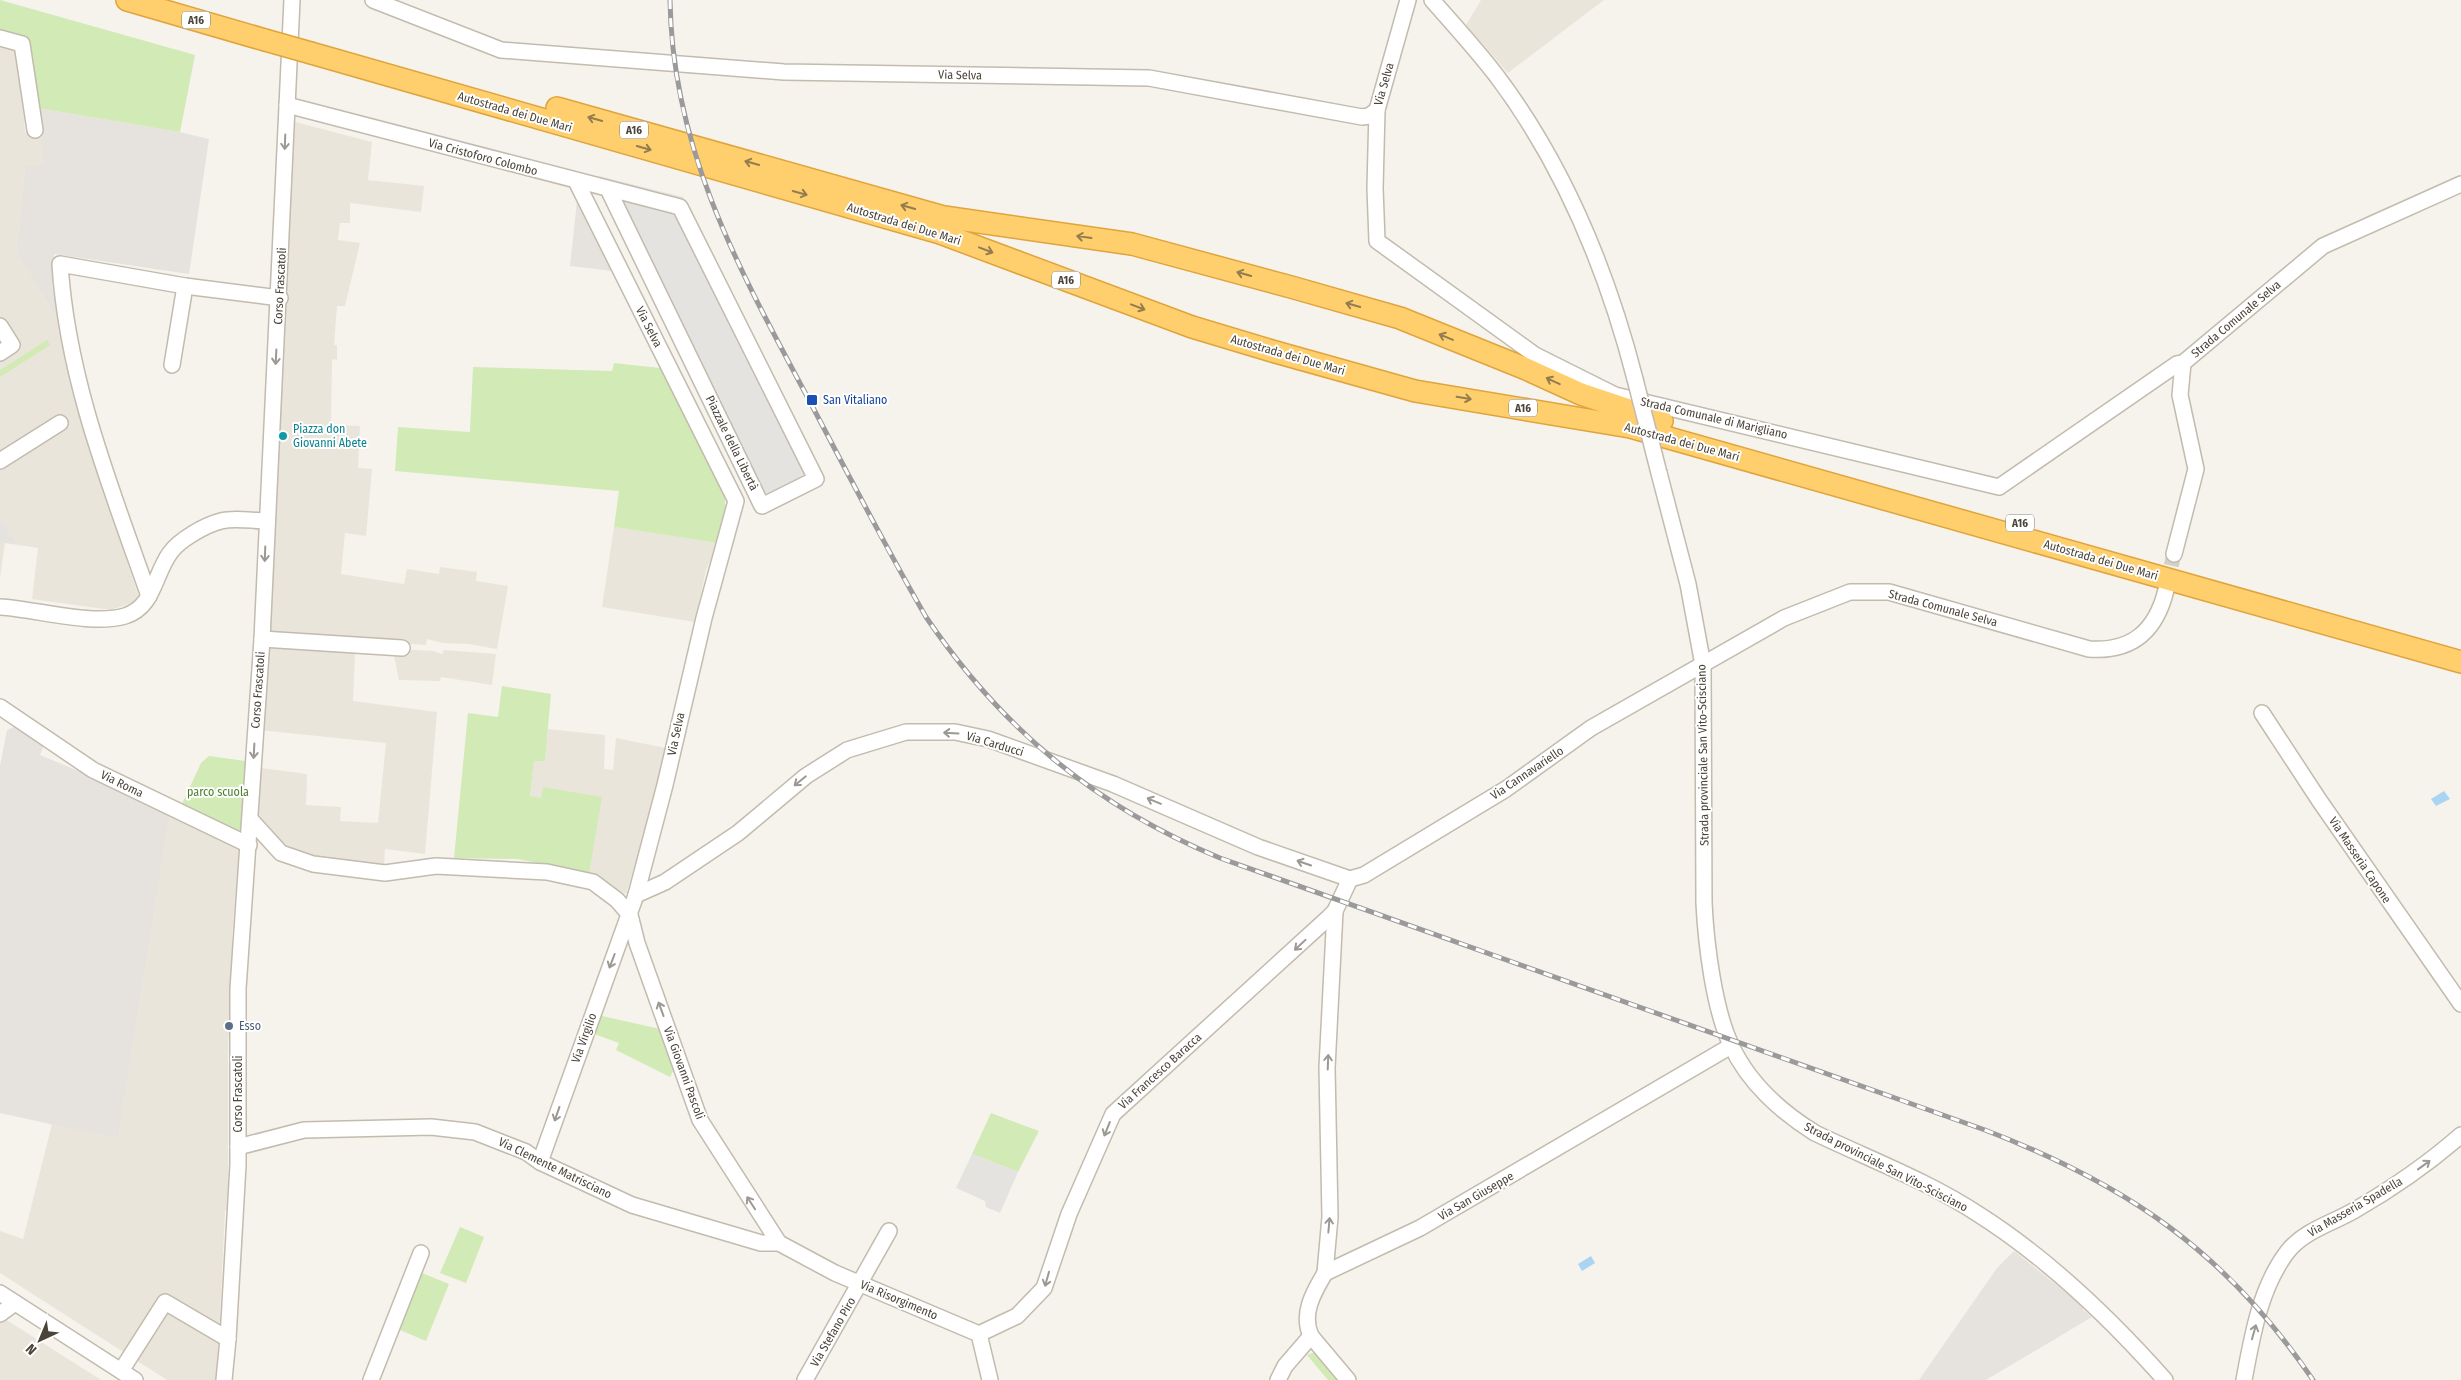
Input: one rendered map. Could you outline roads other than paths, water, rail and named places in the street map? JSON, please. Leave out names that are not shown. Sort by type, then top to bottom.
[{"type":"highway","name":"Autostrada dei Due Mari","points":[[127,0],[268,34],[944,217],[1132,244],[1309,292],[1400,318],[1524,368],[1581,394],[1656,419],[2461,648]]},
{"type":"highway","name":"Autostrada dei Due Mari","points":[[176,0],[268,34]]},
{"type":"highway","name":"Autostrada dei Due Mari","points":[[312,46],[940,233],[1192,327],[1272,351],[1415,391],[1630,426],[2461,662]]},
{"type":"street","name":"Corso Frascatoli","points":[[224,1380],[228,1339],[238,1147],[238,989],[262,639],[266,521],[280,298],[292,0]]},
{"type":"street","name":"Via Selva","points":[[374,0],[501,50],[784,72],[1149,78],[1362,117],[1369,116],[1377,110],[1408,0]]},
{"type":"street","name":"Strada provinciale San Vito-Scisciano","points":[[1432,0],[1495,74],[1538,137],[1581,220],[1612,296],[1688,584],[1703,665],[1704,903],[1706,942],[1722,1016],[1731,1046],[1749,1074],[1796,1121],[1815,1133],[1942,1192],[2012,1236],[2086,1297],[2165,1380]]},
{"type":"street","points":[[0,38],[22,44],[35,130]]},
{"type":"street","name":"Via Cristoforo Colombo","points":[[287,105],[680,207]]},
{"type":"street","name":"Strada Comunale di Marigliano","points":[[1377,110],[1375,188],[1377,241],[1535,354],[1615,395],[1999,487],[2177,364],[2183,363]]},
{"type":"street","name":"Via Selva","points":[[576,181],[736,501],[704,618],[665,785],[630,915]]},
{"type":"street","name":"Strada Comunale Selva","points":[[2174,554],[2196,469],[2180,395],[2183,363],[2323,246],[2461,184]]},
{"type":"street","name":"Piazzale della Libertà","points":[[608,188],[762,506],[816,478],[680,207]]},
{"type":"street","points":[[149,596],[103,463],[81,390],[65,320],[60,264],[186,286],[280,298]]},
{"type":"street","points":[[172,365],[186,286]]},
{"type":"street","points":[[0,326],[12,345],[0,353]]},
{"type":"street","points":[[0,461],[60,423]]},
{"type":"street","points":[[0,607],[110,619],[134,612],[149,596],[170,553],[180,544],[220,521],[266,521]]},
{"type":"street","name":"Strada Comunale Selva","points":[[1703,665],[1784,618],[1850,592],[1863,591],[1889,592],[2089,649],[2105,650],[2133,642],[2147,629],[2158,613],[2166,590]]},
{"type":"street","points":[[262,639],[402,648]]},
{"type":"street","name":"Via Cannavariello","points":[[1350,879],[1364,875],[1459,818],[1529,774],[1592,728],[1703,665]]},
{"type":"street","name":"Via Roma","points":[[0,725],[2,708],[93,770],[249,845]]},
{"type":"street","name":"Via Masseria Capone","points":[[2262,713],[2319,800],[2461,1004]]},
{"type":"street","name":"Via Carducci","points":[[636,895],[665,882],[738,833],[806,776],[847,750],[906,732],[955,732],[988,739],[1113,784],[1258,848],[1350,879]]},
{"type":"street","points":[[251,818],[281,853],[313,864],[385,873],[436,866],[547,872],[593,882],[617,900],[630,915]]},
{"type":"street","name":"Via Francesco Baracca","points":[[979,1334],[1017,1316],[1044,1288],[1069,1214],[1113,1114],[1295,950],[1335,911],[1350,879]]},
{"type":"street","points":[[1335,911],[1327,1068],[1330,1217],[1325,1273],[1317,1286],[1307,1312],[1307,1328],[1311,1336],[1348,1380]]},
{"type":"street","name":"Via Virgilio","points":[[540,1162],[630,915]]},
{"type":"street","name":"Via Giovanni Pascoli","points":[[630,915],[637,943],[700,1120],[779,1243]]},
{"type":"street","name":"Via San Giuseppe","points":[[1325,1273],[1420,1228],[1731,1046]]},
{"type":"street","name":"Via Clemente Matrisciano","points":[[238,1147],[304,1130],[431,1127],[475,1132],[526,1152],[540,1162],[597,1190],[660,1215],[761,1243],[779,1243]]},
{"type":"street","name":"Via Masseria Spadella","points":[[2244,1380],[2252,1338],[2264,1299],[2288,1252],[2299,1240],[2354,1210],[2406,1178],[2461,1136]]},
{"type":"street","name":"Via Stefano Piro","points":[[805,1380],[889,1232]]},
{"type":"street","name":"Via Risorgimento","points":[[779,1243],[835,1273],[979,1334]]},
{"type":"street","points":[[371,1380],[421,1253]]},
{"type":"street","points":[[0,1293],[135,1380]]},
{"type":"street","points":[[0,1314],[15,1302]]},
{"type":"street","points":[[121,1371],[165,1302],[228,1339]]},
{"type":"street","points":[[979,1334],[990,1380]]},
{"type":"street","points":[[1278,1380],[1285,1366],[1311,1336]]},
{"type":"water","points":[[2444,791],[2450,799],[2436,806],[2431,799]]},
{"type":"water","points":[[1591,1256],[1595,1263],[1582,1271],[1578,1264]]},
{"type":"tunnel","points":[[2166,588],[2174,554]]},
{"type":"railway","points":[[670,0],[674,55],[683,108],[697,158],[714,208],[758,304],[866,509],[926,617],[986,695],[1019,729],[1055,760],[1092,788],[1132,814],[1220,858],[1985,1130],[2037,1151],[2084,1174],[2129,1200],[2170,1228],[2209,1259],[2245,1295],[2280,1335],[2313,1380]]},
{"type":"place","name":"San Vitaliano","points":[[812,400]]},
{"type":"place","name":"Piazza don Giovanni Abete","points":[[283,436]]},
{"type":"place","name":"Esso","points":[[229,1026]]},
{"type":"park label","name":"parco scuola","points":[[218,792]]}]
